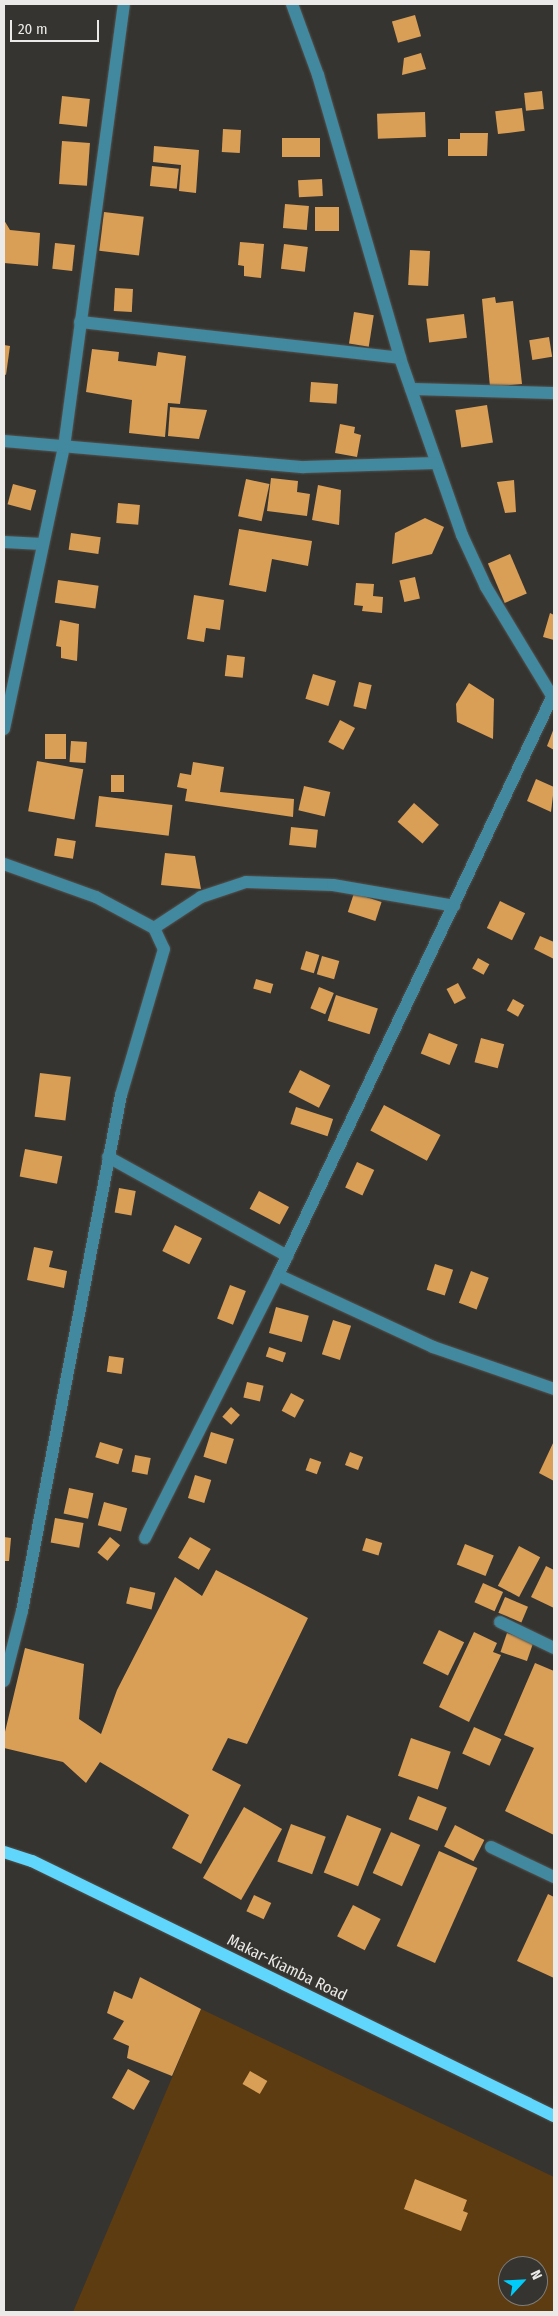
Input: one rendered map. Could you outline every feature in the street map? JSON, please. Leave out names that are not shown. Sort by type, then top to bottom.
[{"type":"main road","name":"Makar-Kiamba Road","points":[[4,1852],[41,1866],[554,2116]]},
{"type":"street","points":[[4,729],[64,447],[124,4]]},
{"type":"street","points":[[145,1538],[278,1275],[553,694],[486,587],[436,463],[400,358],[318,75],[292,4]]},
{"type":"street","points":[[80,322],[400,358]]},
{"type":"street","points":[[411,389],[554,393]]},
{"type":"street","points":[[4,441],[304,467],[436,463]]},
{"type":"street","points":[[4,542],[42,544]]},
{"type":"street","points":[[4,864],[96,897],[154,928],[164,949],[108,1157],[22,1611],[4,1681]]},
{"type":"street","points":[[154,928],[201,897],[246,882],[333,886],[454,906]]},
{"type":"street","points":[[108,1157],[287,1256]]},
{"type":"street","points":[[278,1275],[433,1347],[554,1389]]},
{"type":"street","points":[[500,1622],[554,1648]]},
{"type":"street","points":[[491,1847],[554,1877]]},
{"type":"shaded area","points":[[201,2009],[554,2177],[554,2312],[73,2312]]},
{"type":"building","points":[[415,15],[421,36],[398,43],[392,22]]},
{"type":"building","points":[[421,53],[426,69],[402,75],[404,58]]},
{"type":"building","points":[[542,91],[544,109],[526,111],[524,93]]},
{"type":"building","points":[[62,96],[90,99],[87,127],[59,124]]},
{"type":"building","points":[[522,108],[525,131],[498,134],[495,111]]},
{"type":"building","points":[[425,112],[426,137],[378,139],[377,114]]},
{"type":"building","points":[[223,129],[241,130],[240,153],[222,152]]},
{"type":"building","points":[[460,133],[488,133],[487,156],[448,156],[448,139],[460,139]]},
{"type":"building","points":[[282,138],[320,138],[320,157],[282,157]]},
{"type":"building","points":[[62,141],[90,143],[87,186],[59,184]]},
{"type":"building","points":[[154,146],[199,150],[196,193],[179,191],[181,165],[153,162]]},
{"type":"building","points":[[152,166],[179,169],[177,189],[150,186]]},
{"type":"building","points":[[322,179],[323,196],[299,197],[298,180]]},
{"type":"building","points":[[285,204],[309,206],[307,230],[283,228]]},
{"type":"building","points":[[315,207],[339,207],[339,231],[315,231]]},
{"type":"building","points":[[104,212],[144,217],[139,256],[99,251]]},
{"type":"building","points":[[4,220],[10,230],[40,233],[38,266],[4,263]]},
{"type":"building","points":[[240,242],[264,244],[261,278],[244,276],[244,266],[238,265]]},
{"type":"building","points":[[55,243],[75,245],[72,271],[52,269]]},
{"type":"building","points":[[284,244],[308,247],[305,272],[281,269]]},
{"type":"building","points":[[410,250],[430,251],[428,286],[408,285]]},
{"type":"building","points":[[115,288],[133,289],[132,312],[114,311]]},
{"type":"building","points":[[495,297],[496,303],[513,301],[522,384],[490,387],[482,299]]},
{"type":"building","points":[[354,312],[374,315],[369,347],[349,344]]},
{"type":"building","points":[[464,314],[467,338],[429,342],[426,319]]},
{"type":"building","points":[[549,337],[552,357],[532,360],[529,340]]},
{"type":"building","points":[[4,345],[10,346],[6,375],[4,374]]},
{"type":"building","points":[[92,349],[119,352],[118,361],[156,366],[158,352],[186,356],[180,404],[168,403],[165,437],[129,433],[132,400],[86,392]]},
{"type":"building","points":[[311,382],[338,384],[337,404],[310,402]]},
{"type":"building","points":[[487,405],[493,443],[461,448],[455,410]]},
{"type":"building","points":[[170,407],[207,410],[199,439],[168,436]]},
{"type":"building","points":[[340,424],[355,427],[354,433],[361,435],[357,457],[335,453]]},
{"type":"building","points":[[271,478],[298,481],[297,492],[310,494],[307,516],[267,511]]},
{"type":"building","points":[[246,479],[269,484],[262,521],[238,516]]},
{"type":"building","points":[[514,480],[516,512],[505,513],[497,482]]},
{"type":"building","points":[[13,484],[36,490],[31,510],[8,504]]},
{"type":"building","points":[[318,485],[341,490],[339,525],[312,520]]},
{"type":"building","points":[[118,503],[140,505],[138,525],[116,523]]},
{"type":"building","points":[[425,518],[444,527],[432,554],[392,564],[395,533]]},
{"type":"building","points":[[239,529],[312,541],[308,566],[272,559],[266,592],[229,585]]},
{"type":"building","points":[[71,533],[101,537],[98,554],[69,550]]},
{"type":"building","points":[[510,554],[527,594],[505,603],[488,563]]},
{"type":"building","points":[[415,577],[420,598],[404,602],[399,581]]},
{"type":"building","points":[[58,580],[99,586],[95,608],[55,603]]},
{"type":"building","points":[[356,583],[374,584],[373,596],[383,597],[382,613],[362,611],[363,606],[354,605]]},
{"type":"building","points":[[194,595],[224,600],[220,630],[206,628],[204,642],[187,639]]},
{"type":"building","points":[[550,613],[554,615],[554,640],[543,637]]},
{"type":"building","points":[[60,620],[79,624],[77,661],[61,658],[61,647],[56,646]]},
{"type":"building","points":[[227,655],[245,657],[243,678],[225,676]]},
{"type":"building","points":[[313,674],[336,681],[328,706],[305,699]]},
{"type":"building","points":[[359,682],[372,685],[366,709],[353,706]]},
{"type":"building","points":[[469,683],[494,699],[493,739],[457,722],[456,704]]},
{"type":"building","points":[[340,720],[355,728],[343,750],[328,742]]},
{"type":"building","points":[[554,728],[554,750],[547,746]]},
{"type":"building","points":[[45,734],[66,734],[66,759],[45,759]]},
{"type":"building","points":[[71,741],[87,742],[85,763],[70,762]]},
{"type":"building","points":[[37,761],[83,769],[74,819],[28,811]]},
{"type":"building","points":[[193,762],[224,767],[220,792],[294,799],[293,817],[185,801],[187,789],[177,787],[180,773],[191,775]]},
{"type":"building","points":[[111,775],[124,775],[124,792],[111,792]]},
{"type":"building","points":[[536,779],[554,787],[551,812],[527,801]]},
{"type":"building","points":[[304,786],[330,792],[325,816],[298,810]]},
{"type":"building","points":[[99,796],[172,805],[169,836],[95,827]]},
{"type":"building","points":[[414,803],[439,825],[423,844],[398,822]]},
{"type":"building","points":[[291,827],[318,830],[316,848],[289,845]]},
{"type":"building","points":[[57,838],[76,841],[73,859],[54,856]]},
{"type":"building","points":[[165,853],[195,856],[201,889],[161,885]]},
{"type":"building","points":[[354,893],[382,902],[375,921],[348,912]]},
{"type":"building","points":[[500,901],[525,913],[512,940],[487,928]]},
{"type":"building","points":[[540,936],[554,942],[554,959],[534,949]]},
{"type":"building","points":[[306,951],[319,955],[314,973],[300,969]]},
{"type":"building","points":[[322,956],[339,961],[334,979],[317,974]]},
{"type":"building","points":[[478,958],[489,964],[484,975],[472,968]]},
{"type":"building","points":[[256,979],[273,984],[271,994],[253,989]]},
{"type":"building","points":[[458,983],[466,998],[455,1004],[447,989]]},
{"type":"building","points":[[319,987],[334,993],[325,1014],[310,1008]]},
{"type":"building","points":[[336,995],[378,1009],[370,1034],[328,1021]]},
{"type":"building","points":[[513,999],[524,1005],[518,1017],[507,1010]]},
{"type":"building","points":[[429,1033],[458,1045],[450,1065],[421,1053]]},
{"type":"building","points":[[481,1038],[504,1044],[498,1068],[475,1062]]},
{"type":"building","points":[[300,1070],[330,1085],[319,1108],[289,1092]]},
{"type":"building","points":[[40,1073],[71,1077],[65,1120],[35,1117]]},
{"type":"building","points":[[384,1105],[441,1135],[427,1161],[370,1131]]},
{"type":"building","points":[[296,1107],[333,1119],[328,1136],[290,1124]]},
{"type":"building","points":[[25,1149],[62,1156],[57,1184],[20,1176]]},
{"type":"building","points":[[357,1162],[374,1170],[362,1195],[345,1187]]},
{"type":"building","points":[[119,1188],[136,1191],[131,1216],[115,1213]]},
{"type":"building","points":[[259,1191],[289,1207],[280,1225],[250,1209]]},
{"type":"building","points":[[175,1225],[202,1238],[189,1264],[162,1251]]},
{"type":"building","points":[[34,1247],[53,1251],[49,1267],[67,1271],[64,1288],[27,1280]]},
{"type":"building","points":[[435,1264],[453,1270],[445,1296],[427,1290]]},
{"type":"building","points":[[471,1271],[489,1278],[477,1310],[459,1303]]},
{"type":"building","points":[[230,1285],[246,1291],[233,1325],[217,1319]]},
{"type":"building","points":[[276,1307],[309,1316],[302,1342],[269,1333]]},
{"type":"building","points":[[333,1320],[351,1326],[340,1360],[322,1354]]},
{"type":"building","points":[[269,1347],[286,1353],[283,1362],[266,1356]]},
{"type":"building","points":[[109,1356],[124,1358],[122,1374],[107,1372]]},
{"type":"building","points":[[247,1382],[264,1386],[260,1401],[243,1398]]},
{"type":"building","points":[[291,1393],[304,1400],[295,1418],[282,1411]]},
{"type":"building","points":[[231,1407],[240,1415],[231,1425],[222,1417]]},
{"type":"building","points":[[211,1432],[234,1439],[226,1464],[203,1457]]},
{"type":"building","points":[[554,1441],[554,1481],[539,1473]]},
{"type":"building","points":[[100,1442],[123,1449],[118,1464],[95,1457]]},
{"type":"building","points":[[350,1452],[363,1457],[358,1470],[345,1465]]},
{"type":"building","points":[[135,1455],[151,1458],[147,1475],[132,1472]]},
{"type":"building","points":[[310,1458],[321,1462],[317,1474],[306,1470]]},
{"type":"building","points":[[195,1475],[211,1480],[204,1503],[188,1498]]},
{"type":"building","points":[[69,1488],[93,1493],[88,1519],[64,1513]]},
{"type":"building","points":[[104,1502],[127,1508],[121,1531],[98,1525]]},
{"type":"building","points":[[55,1518],[84,1523],[79,1548],[51,1543]]},
{"type":"building","points":[[4,1537],[11,1538],[9,1561],[4,1561]]},
{"type":"building","points":[[110,1537],[120,1545],[108,1561],[97,1553]]},
{"type":"building","points":[[190,1537],[211,1549],[199,1570],[178,1558]]},
{"type":"building","points":[[366,1538],[382,1543],[378,1555],[362,1550]]},
{"type":"building","points":[[465,1544],[494,1556],[486,1576],[457,1564]]},
{"type":"building","points":[[519,1546],[540,1557],[519,1597],[498,1586]]},
{"type":"building","points":[[546,1566],[554,1570],[554,1608],[531,1597]]},
{"type":"building","points":[[216,1570],[308,1618],[247,1744],[228,1738],[212,1770],[241,1785],[201,1864],[172,1848],[189,1815],[100,1762],[86,1783],[63,1762],[4,1748],[4,1736],[25,1648],[84,1664],[79,1719],[101,1734],[117,1690],[175,1577],[202,1596]]},
{"type":"building","points":[[483,1583],[503,1592],[495,1611],[474,1602]]},
{"type":"building","points":[[130,1587],[155,1593],[152,1609],[126,1604]]},
{"type":"building","points":[[505,1597],[528,1607],[521,1622],[498,1613]]},
{"type":"building","points":[[439,1630],[464,1642],[448,1676],[423,1663]]},
{"type":"building","points":[[474,1632],[497,1643],[493,1652],[501,1655],[469,1722],[439,1707]]},
{"type":"building","points":[[507,1633],[533,1642],[527,1661],[500,1652]]},
{"type":"building","points":[[535,1663],[554,1671],[554,1835],[505,1811],[534,1748],[504,1735]]},
{"type":"building","points":[[474,1727],[501,1739],[490,1766],[462,1753]]},
{"type":"building","points":[[411,1738],[451,1752],[438,1789],[398,1776]]},
{"type":"building","points":[[418,1796],[447,1808],[437,1831],[409,1819]]},
{"type":"building","points":[[244,1807],[282,1829],[241,1900],[203,1878]]},
{"type":"building","points":[[347,1815],[381,1829],[358,1886],[324,1872]]},
{"type":"building","points":[[291,1824],[326,1837],[312,1874],[277,1862]]},
{"type":"building","points":[[455,1825],[484,1840],[474,1861],[444,1846]]},
{"type":"building","points":[[391,1832],[420,1845],[402,1886],[373,1873]]},
{"type":"building","points":[[439,1851],[477,1868],[435,1963],[397,1946]]},
{"type":"building","points":[[548,1894],[554,1897],[554,1978],[517,1961]]},
{"type":"building","points":[[254,1895],[271,1903],[264,1919],[246,1911]]},
{"type":"building","points":[[353,1905],[381,1919],[365,1950],[337,1936]]},
{"type":"building","points":[[140,1977],[201,2009],[172,2076],[127,2058],[129,2046],[113,2039],[124,2021],[107,2013],[114,1991],[132,1999]]},
{"type":"building","points":[[128,2069],[150,2081],[134,2110],[112,2098]]},
{"type":"building","points":[[250,2071],[267,2081],[260,2094],[242,2084]]},
{"type":"building","points":[[415,2179],[467,2200],[463,2211],[468,2213],[461,2231],[404,2209]]}]
